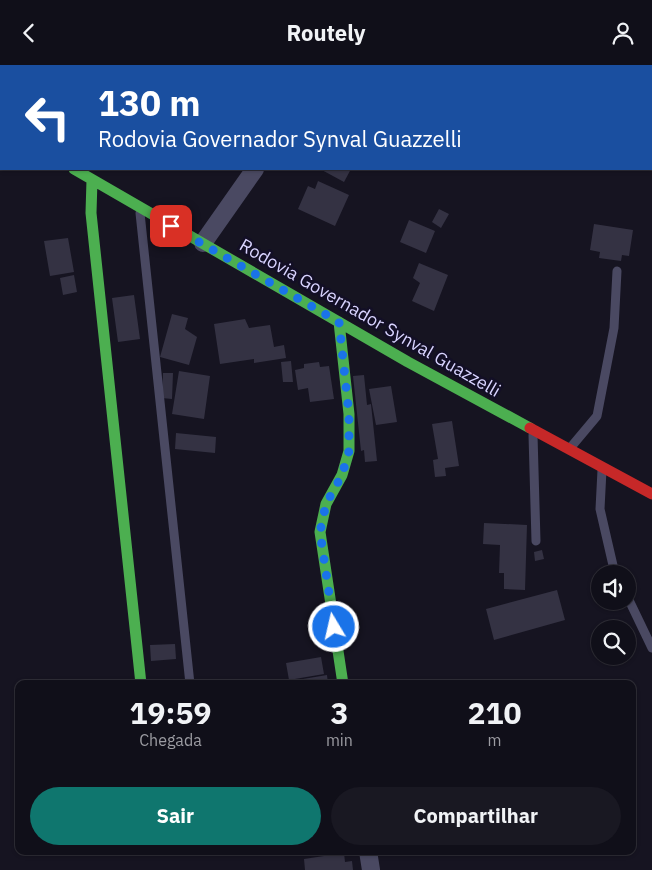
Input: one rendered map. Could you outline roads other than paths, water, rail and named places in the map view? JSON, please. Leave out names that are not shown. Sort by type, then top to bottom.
[{"type":"street","name":"Rodovia Governador Synval Guazzelli","points":[[77,170],[339,322],[652,495]]},
{"type":"street","points":[[203,243],[254,170]]},
{"type":"street","points":[[92,180],[91,213],[141,680]]},
{"type":"street","points":[[339,322],[349,414],[349,451],[342,475],[326,504],[320,532],[342,680]]},
{"type":"street","points":[[369,855],[371,870]]},
{"type":"lane","points":[[140,208],[190,680]]},
{"type":"lane","points":[[570,449],[597,416],[614,328],[617,271]]},
{"type":"lane","points":[[533,429],[536,541]]},
{"type":"lane","points":[[602,467],[600,509],[614,565]]},
{"type":"lane","points":[[634,610],[652,649]]}]
